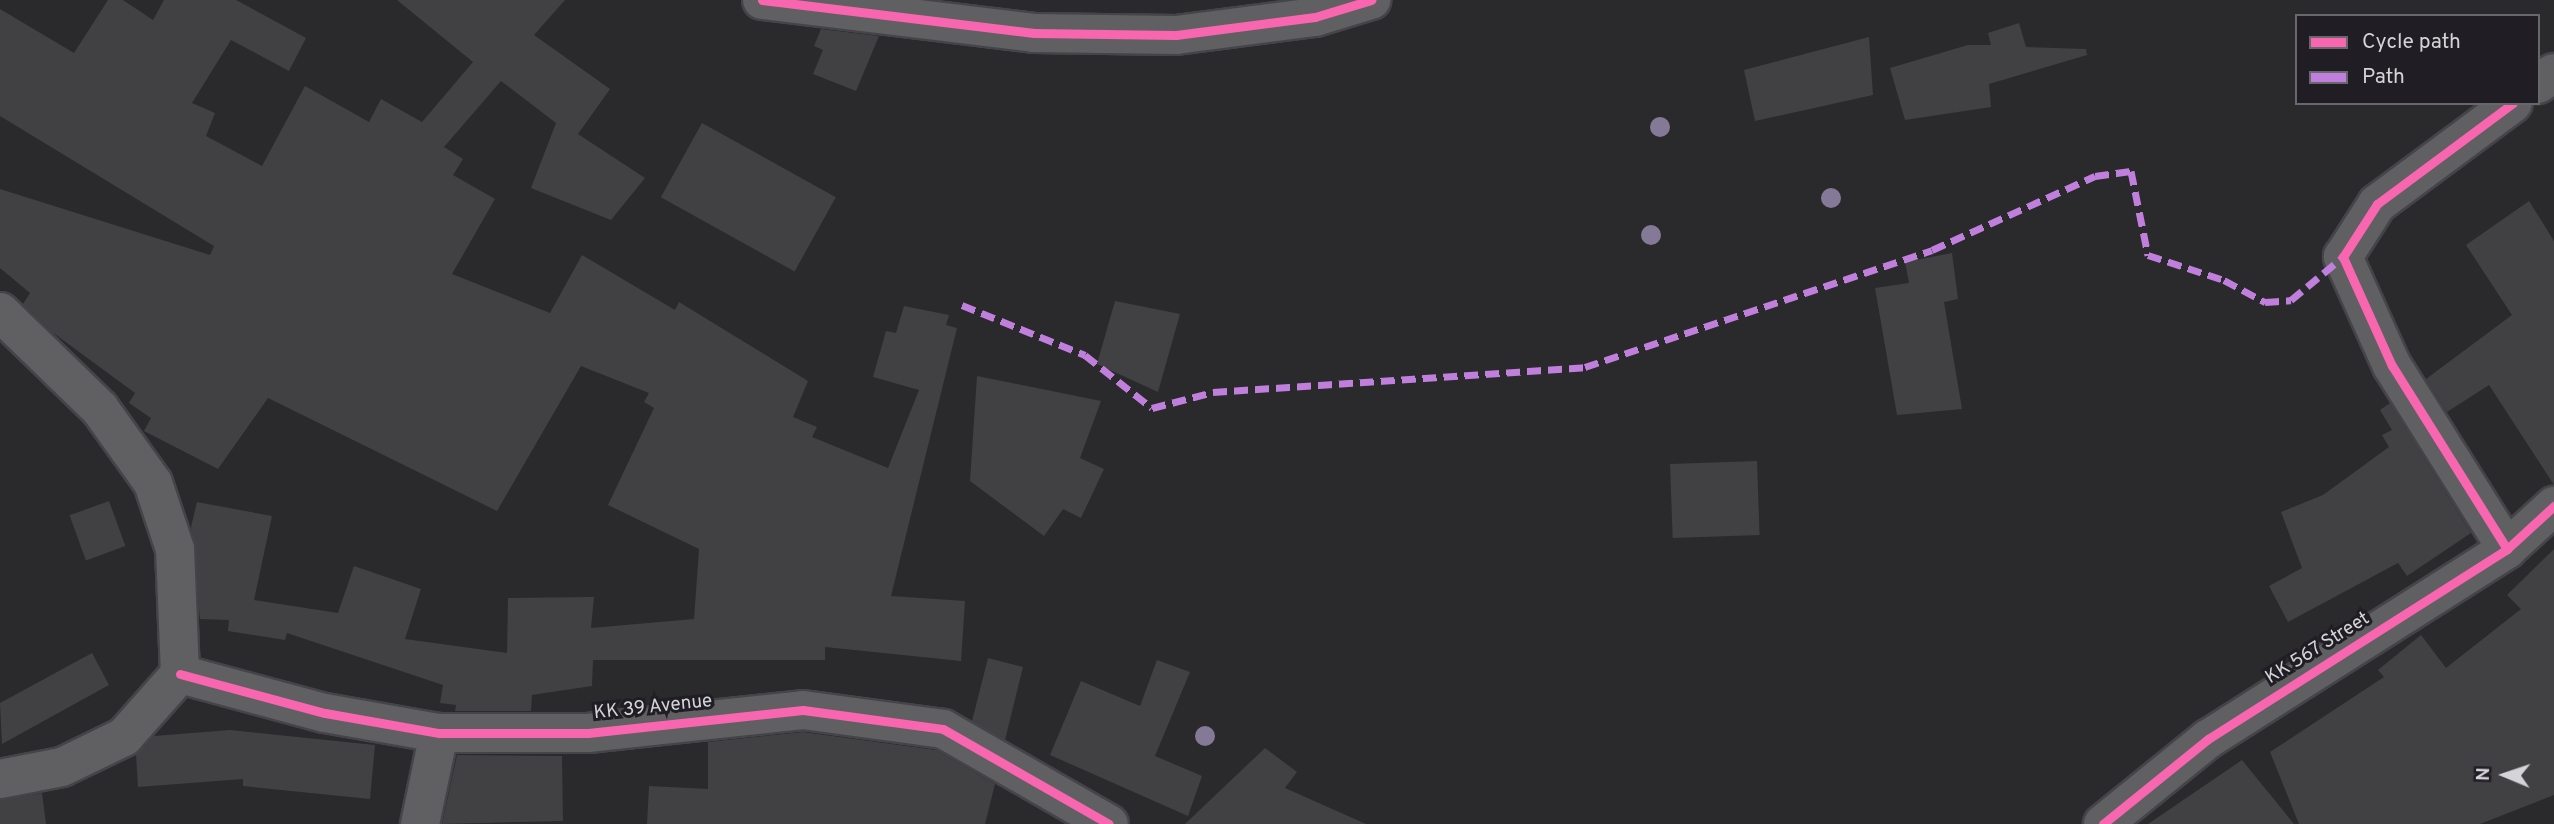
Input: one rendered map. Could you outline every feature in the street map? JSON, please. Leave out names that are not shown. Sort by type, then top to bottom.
[{"type":"street","points":[[762,0],[1034,33],[1176,35],[1315,18],[1371,0]]},
{"type":"street","points":[[2507,549],[2392,366],[2343,257],[2377,204],[2509,105]]},
{"type":"street","points":[[0,312],[100,409],[153,483],[175,549],[180,674],[124,737],[62,767],[0,779]]},
{"type":"street","name":"KK 567 Street","points":[[2103,824],[2208,739],[2507,549],[2554,506]]},
{"type":"street","name":"KK 39 Avenue","points":[[180,674],[325,713],[439,733],[588,733],[803,710],[943,729],[1109,824]]},
{"type":"street","points":[[420,824],[439,733]]},
{"type":"building","points":[[108,0],[123,0],[153,20],[164,0],[236,0],[306,38],[289,71],[231,40],[192,103],[215,113],[206,136],[262,166],[305,86],[369,122],[381,99],[422,122],[473,62],[397,0],[565,0],[534,35],[610,89],[578,134],[645,178],[611,220],[531,188],[556,123],[501,81],[444,147],[463,159],[453,175],[495,199],[452,274],[550,313],[582,255],[675,310],[679,302],[808,381],[793,417],[817,427],[812,437],[888,468],[919,390],[873,377],[886,331],[896,333],[904,306],[949,315],[946,325],[957,328],[891,596],[965,601],[961,661],[825,647],[825,660],[593,660],[592,686],[532,695],[531,711],[455,711],[456,705],[440,703],[443,685],[287,633],[285,640],[228,631],[229,620],[200,619],[191,527],[197,502],[272,516],[254,600],[338,613],[354,566],[421,589],[405,639],[507,653],[508,598],[594,597],[591,628],[694,619],[699,549],[608,505],[654,408],[644,402],[649,393],[581,366],[497,511],[268,398],[218,469],[144,431],[151,418],[129,403],[135,393],[52,332],[23,304],[30,293],[0,268],[0,189],[210,255],[214,246],[0,116],[0,9],[74,53]]},
{"type":"building","points":[[2019,23],[2026,47],[2086,49],[2087,55],[1989,84],[1991,107],[1905,120],[1890,68],[1968,45],[1991,45],[1988,33]]},
{"type":"building","points":[[821,29],[879,36],[856,91],[813,74],[823,50],[814,46]]},
{"type":"building","points":[[1869,37],[1873,95],[1755,121],[1744,70]]},
{"type":"building","points":[[702,123],[836,197],[795,272],[661,197]]},
{"type":"building","points":[[2529,201],[2554,241],[2554,485],[2489,385],[2447,412],[2426,379],[2512,315],[2466,245]]},
{"type":"building","points":[[1952,253],[1958,299],[1944,302],[1962,409],[1897,415],[1875,288],[1909,283],[1905,262]]},
{"type":"building","points":[[1115,301],[1180,314],[1158,392],[1097,364]]},
{"type":"building","points":[[977,376],[1101,401],[1080,458],[1104,469],[1081,518],[1063,509],[1044,536],[970,481]]},
{"type":"building","points":[[2390,403],[2471,533],[2407,576],[2398,563],[2288,622],[2269,586],[2302,568],[2281,512],[2323,495],[2389,447],[2382,435],[2392,430],[2380,410]]},
{"type":"building","points":[[1757,461],[1760,535],[1673,538],[1670,464]]},
{"type":"building","points":[[109,501],[125,546],[86,560],[70,515]]},
{"type":"building","points":[[2554,549],[2554,795],[2480,824],[2299,824],[2270,752],[2384,677],[2378,670],[2421,635],[2446,668],[2521,609],[2507,595]]},
{"type":"building","points":[[92,653],[109,685],[2,744],[0,703]]},
{"type":"building","points":[[988,658],[1023,667],[1005,740],[972,721]]},
{"type":"building","points":[[1157,660],[1190,672],[1155,756],[1202,776],[1188,816],[1050,755],[1081,681],[1140,706]]},
{"type":"building","points":[[230,730],[375,745],[370,799],[243,786],[243,779],[138,787],[136,755],[154,736]]},
{"type":"building","points":[[803,732],[936,750],[995,784],[985,824],[647,824],[649,786],[708,789],[708,742]]},
{"type":"building","points":[[1265,748],[1297,772],[1285,788],[1366,824],[1185,824]]},
{"type":"building","points":[[457,755],[562,756],[563,821],[442,824]]},
{"type":"building","points":[[2242,760],[2294,824],[2148,824]]},
{"type":"building","points":[[42,793],[46,824],[0,824],[0,800]]},
{"type":"marked path","points":[[962,305],[1085,355],[1152,408],[1213,392],[1585,367],[1932,250],[2095,176],[2131,171],[2148,255],[2224,280],[2265,302],[2291,300],[2343,257]]},
{"type":"cycle path","points":[[762,0],[1034,33],[1176,35],[1315,17],[1371,0]]},
{"type":"cycle path","points":[[2507,549],[2392,366],[2343,257],[2377,204],[2510,105]]},
{"type":"cycle path","points":[[2103,824],[2208,739],[2507,549],[2554,506]]},
{"type":"cycle path","points":[[180,674],[325,713],[439,733],[588,733],[803,710],[943,729],[1109,824]]}]
